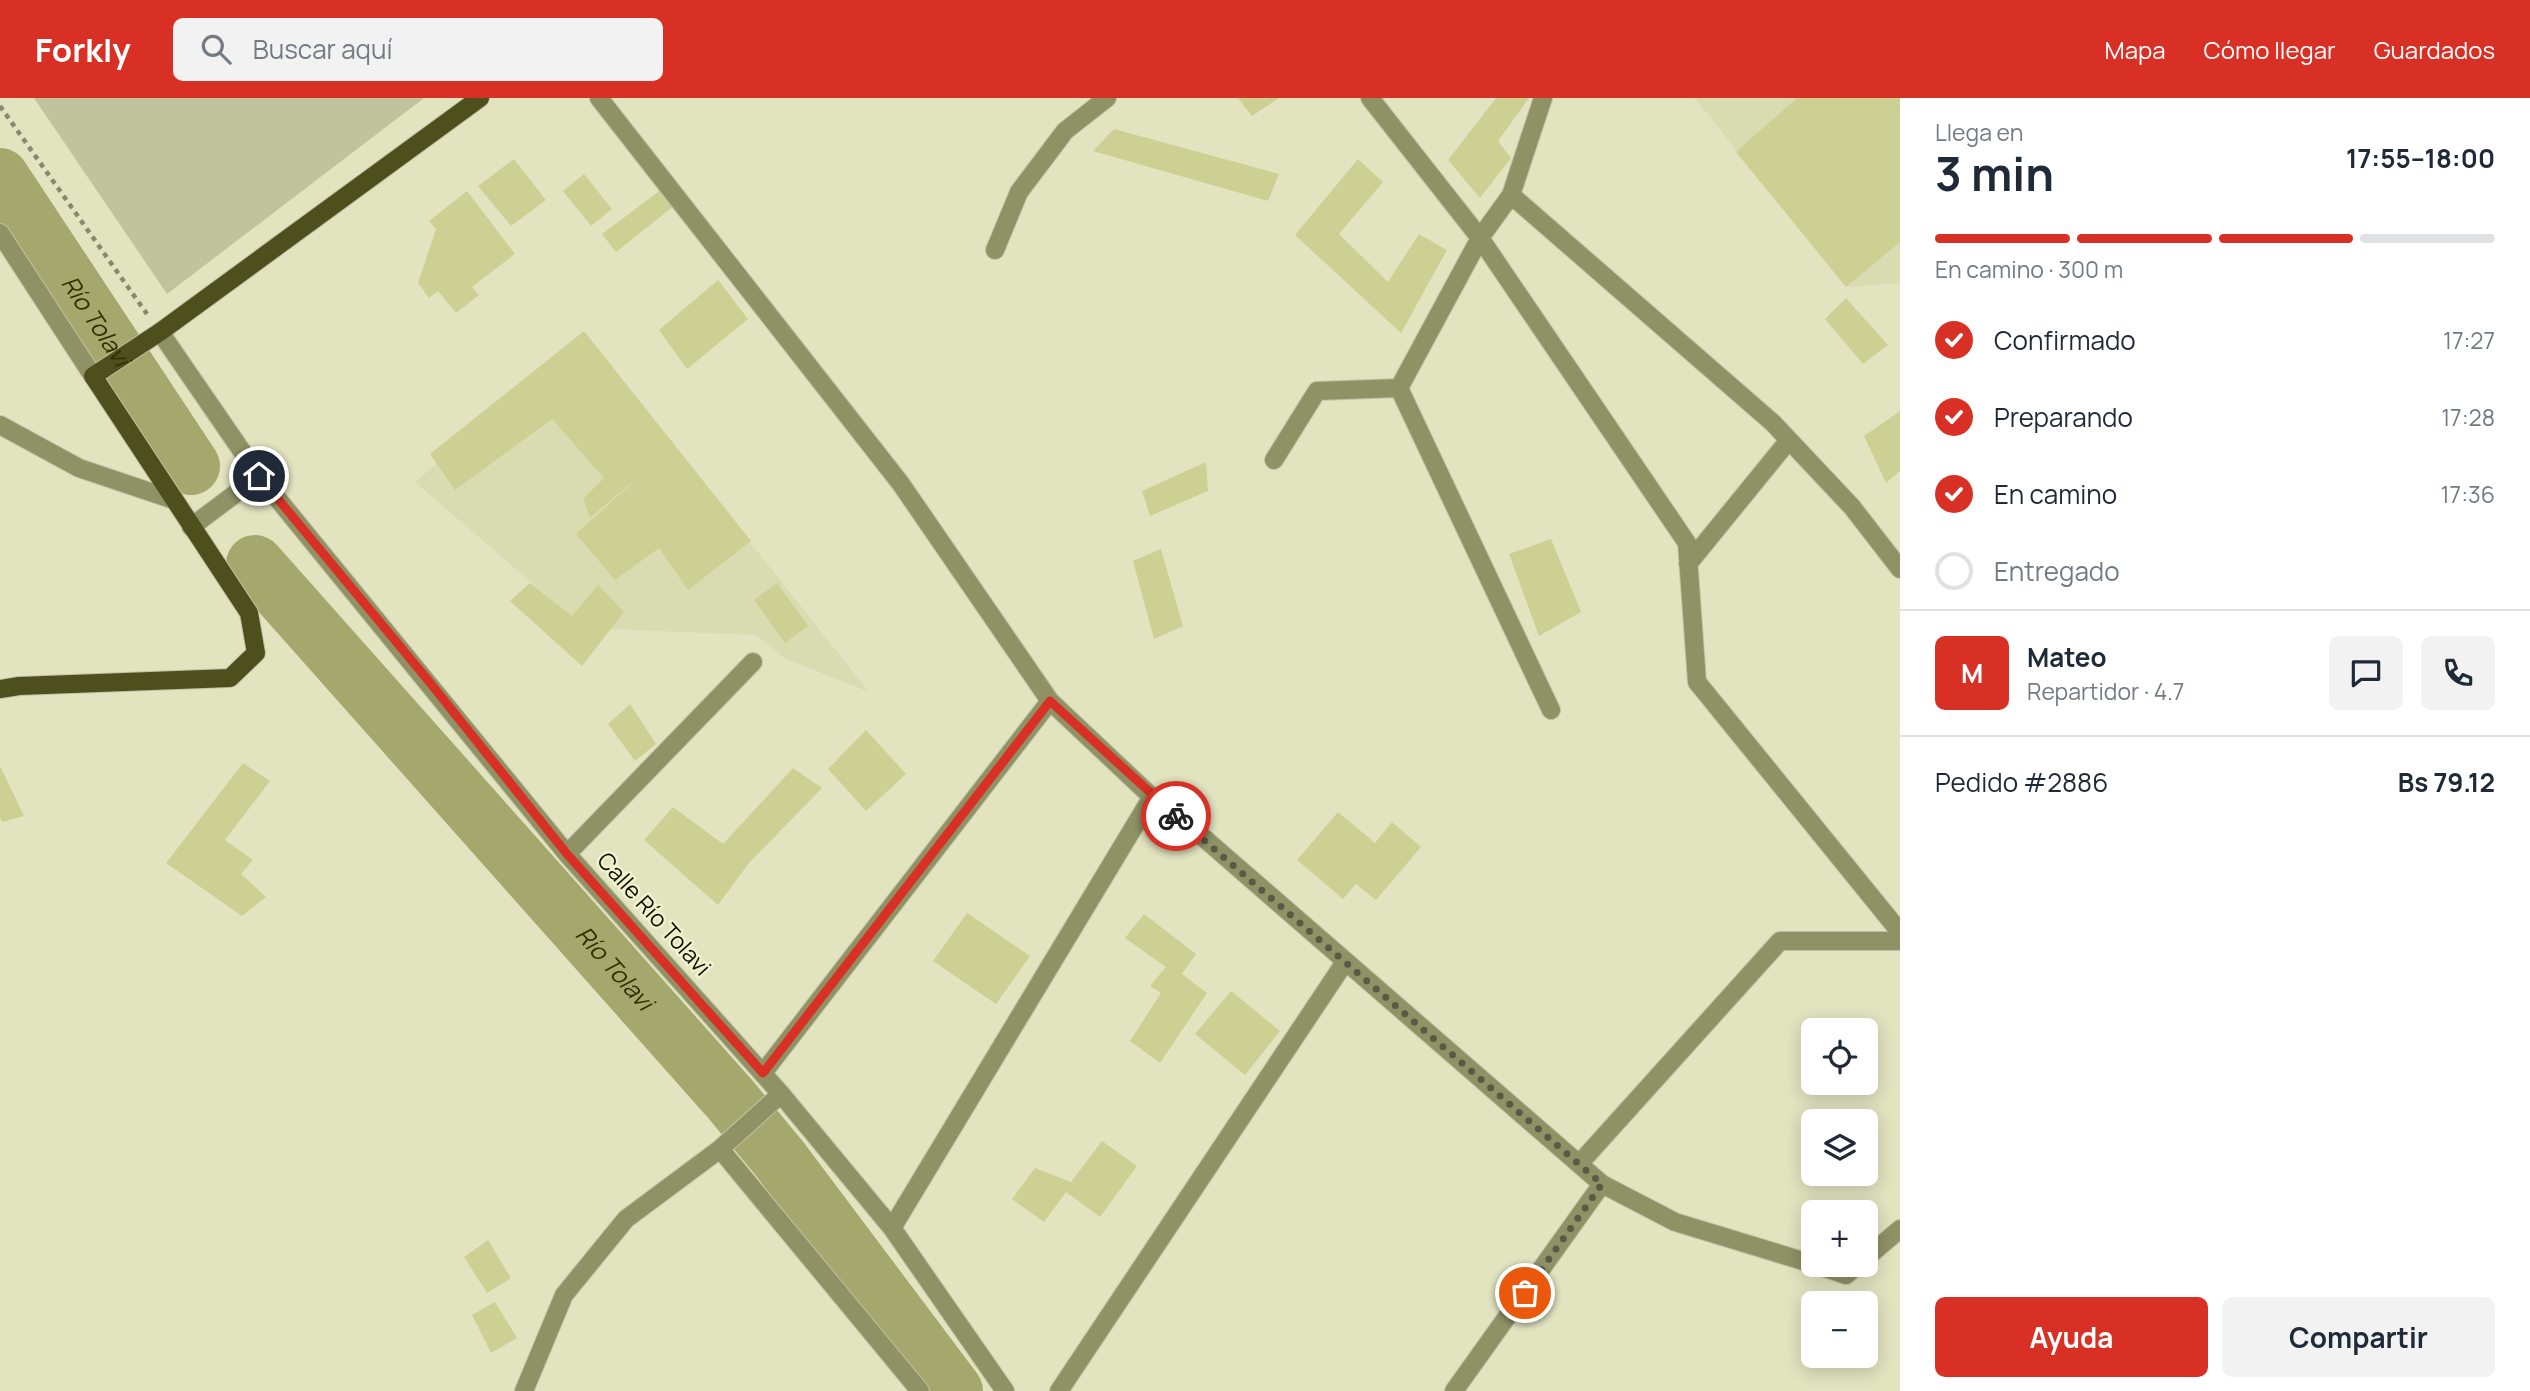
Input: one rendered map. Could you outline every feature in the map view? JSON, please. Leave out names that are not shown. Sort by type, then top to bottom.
[{"type":"main road","points":[[0,689],[230,678],[256,653],[249,613],[93,376],[160,332],[480,98]]},
{"type":"street","points":[[599,98],[901,484],[1050,701],[1152,797],[1205,839],[1602,1184],[1675,1222],[1801,1261]]},
{"type":"street","points":[[995,250],[1019,192],[1065,131],[1107,98]]},
{"type":"street","points":[[1370,98],[1480,238],[1687,543],[1697,682],[1900,932]]},
{"type":"street","points":[[1402,396],[1480,238],[1511,195],[1543,98]]},
{"type":"street","points":[[1511,195],[1789,440],[1852,507],[1900,569]]},
{"type":"street","points":[[0,233],[93,376]]},
{"type":"street","name":"Calle Río Tolavi","points":[[160,332],[259,476],[567,854],[763,1073],[892,1228],[1005,1391]]},
{"type":"street","points":[[1274,460],[1317,391],[1402,396]]},
{"type":"street","points":[[1402,396],[1551,710]]},
{"type":"street","points":[[0,425],[79,468],[174,500]]},
{"type":"street","points":[[1689,564],[1789,440]]},
{"type":"street","points":[[191,527],[259,476]]},
{"type":"street","points":[[567,854],[752,662]]},
{"type":"street","points":[[763,1073],[1050,701]]},
{"type":"street","points":[[892,1228],[1152,797]]},
{"type":"street","points":[[1578,1164],[1780,941],[1900,941]]},
{"type":"street","points":[[1059,1391],[1345,962]]},
{"type":"street","points":[[524,1391],[564,1294],[626,1219],[721,1148],[780,1094]]},
{"type":"street","points":[[721,1148],[920,1391]]},
{"type":"street","points":[[1454,1391],[1602,1184]]},
{"type":"street","points":[[1878,1248],[1900,1229]]},
{"type":"path","points":[[0,106],[160,332]]},
{"type":"shaded area","points":[[34,98],[424,98],[167,294]]},
{"type":"shaded area","points":[[1695,98],[1900,98],[1900,283],[1846,287]]},
{"type":"shaded area","points":[[587,337],[869,692],[786,659],[756,635],[584,628],[415,482]]},
{"type":"building","points":[[1238,98],[1279,98],[1252,116]]},
{"type":"building","points":[[1496,98],[1529,98],[1498,141],[1511,158],[1480,198],[1448,160]]},
{"type":"building","points":[[1797,98],[1900,98],[1900,242],[1846,287],[1736,152]]},
{"type":"building","points":[[1114,129],[1279,174],[1268,201],[1093,151]]},
{"type":"building","points":[[514,159],[546,200],[511,226],[478,186]]},
{"type":"building","points":[[1358,159],[1383,182],[1339,234],[1388,282],[1419,234],[1447,250],[1401,333],[1295,235]]},
{"type":"building","points":[[584,174],[612,209],[591,226],[563,191]]},
{"type":"building","points":[[662,189],[674,206],[616,252],[602,234]]},
{"type":"building","points":[[467,191],[515,254],[472,287],[479,295],[456,313],[438,291],[429,298],[418,283],[436,229],[429,221]]},
{"type":"building","points":[[718,280],[748,319],[687,369],[659,330]]},
{"type":"building","points":[[1846,298],[1888,345],[1863,364],[1825,319]]},
{"type":"building","points":[[584,331],[751,541],[688,590],[659,548],[615,580],[576,534],[650,467],[590,518],[583,499],[604,478],[552,419],[455,490],[430,454]]},
{"type":"building","points":[[1900,411],[1900,471],[1886,483],[1864,436]]},
{"type":"building","points":[[1206,462],[1208,491],[1150,516],[1142,491]]},
{"type":"building","points":[[1551,539],[1581,612],[1539,636],[1509,554]]},
{"type":"building","points":[[1161,549],[1183,626],[1154,639],[1133,561]]},
{"type":"building","points":[[530,583],[572,616],[598,585],[624,612],[582,666],[510,601]]},
{"type":"building","points":[[777,583],[808,626],[785,643],[754,600]]},
{"type":"building","points":[[630,704],[656,744],[635,761],[608,724]]},
{"type":"building","points":[[866,730],[906,774],[866,811],[828,769]]},
{"type":"building","points":[[243,763],[270,781],[225,840],[253,860],[241,874],[266,897],[242,916],[166,863]]},
{"type":"building","points":[[0,766],[24,816],[2,822],[0,817]]},
{"type":"building","points":[[793,768],[822,788],[749,863],[718,905],[644,840],[673,807],[723,844]]},
{"type":"building","points":[[1338,812],[1375,843],[1392,822],[1421,847],[1376,900],[1356,884],[1343,899],[1297,860]]},
{"type":"building","points":[[967,913],[1030,956],[996,1004],[933,961]]},
{"type":"building","points":[[1144,914],[1196,954],[1182,974],[1207,993],[1160,1063],[1130,1041],[1161,993],[1150,986],[1166,967],[1125,938]]},
{"type":"building","points":[[1231,991],[1280,1031],[1245,1075],[1195,1034]]},
{"type":"building","points":[[1102,1141],[1137,1166],[1100,1217],[1066,1192],[1044,1222],[1012,1199],[1035,1168],[1071,1182]]},
{"type":"building","points":[[488,1240],[511,1278],[487,1293],[464,1257]]},
{"type":"building","points":[[495,1302],[517,1338],[491,1353],[472,1315]]},
{"type":"waterway","name":"Río Tolavi","points":[[0,177],[191,466]]},
{"type":"waterway","name":"Río Tolavi","points":[[255,564],[731,1100],[779,1158],[954,1391]]},
{"type":"way so far","points":[[1176,816],[1602,1184],[1525,1293]]},
{"type":"route","points":[[259,476],[567,854],[763,1073],[1050,701],[1152,797],[1176,816]]}]
